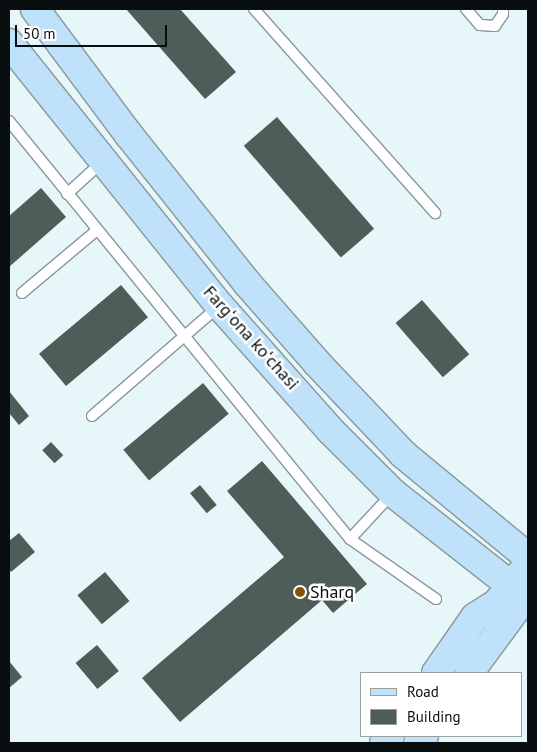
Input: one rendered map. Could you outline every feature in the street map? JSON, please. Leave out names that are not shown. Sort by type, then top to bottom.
[{"type":"main road","name":"Fargʻona koʻchasi","points":[[35,9],[141,151],[247,284],[317,364],[403,454],[528,557]]},
{"type":"main road","name":"Fargʻona koʻchasi","points":[[9,43],[102,162],[220,306],[330,430],[393,493],[523,593]]},
{"type":"main road","points":[[469,672],[523,593],[528,565]]},
{"type":"main road","points":[[437,672],[476,617],[496,603],[523,593]]},
{"type":"lane","points":[[254,9],[435,213]]},
{"type":"lane","points":[[466,9],[480,25],[495,26],[503,14],[502,9]]},
{"type":"lane","points":[[9,121],[184,339],[350,539],[436,599]]},
{"type":"lane","points":[[67,194],[102,162]]},
{"type":"lane","points":[[22,293],[97,230]]},
{"type":"lane","points":[[92,416],[184,339],[220,306]]},
{"type":"lane","points":[[350,539],[393,493]]},
{"type":"building","points":[[126,9],[180,9],[236,72],[205,99]]},
{"type":"building","points":[[277,117],[374,229],[341,258],[244,146]]},
{"type":"building","points":[[41,188],[66,217],[9,267],[9,216]]},
{"type":"building","points":[[121,285],[148,317],[66,386],[39,354]]},
{"type":"building","points":[[422,300],[469,354],[443,377],[396,323]]},
{"type":"building","points":[[203,383],[229,414],[149,480],[123,450]]},
{"type":"building","points":[[9,391],[29,416],[19,425],[9,413]]},
{"type":"building","points":[[51,442],[63,455],[54,463],[42,450]]},
{"type":"building","name":"Sharq","points":[[262,461],[367,584],[333,613],[322,600],[180,722],[142,678],[284,557],[227,491]]},
{"type":"building","points":[[200,485],[217,505],[207,513],[190,493]]},
{"type":"building","points":[[19,533],[35,552],[11,572],[9,569],[9,541]]},
{"type":"building","points":[[105,572],[129,601],[102,624],[77,595]]},
{"type":"building","points":[[97,645],[119,671],[97,689],[76,663]]},
{"type":"building","points":[[9,661],[22,677],[9,688]]},
{"type":"place","name":"Sharq","points":[[300,592]]}]
